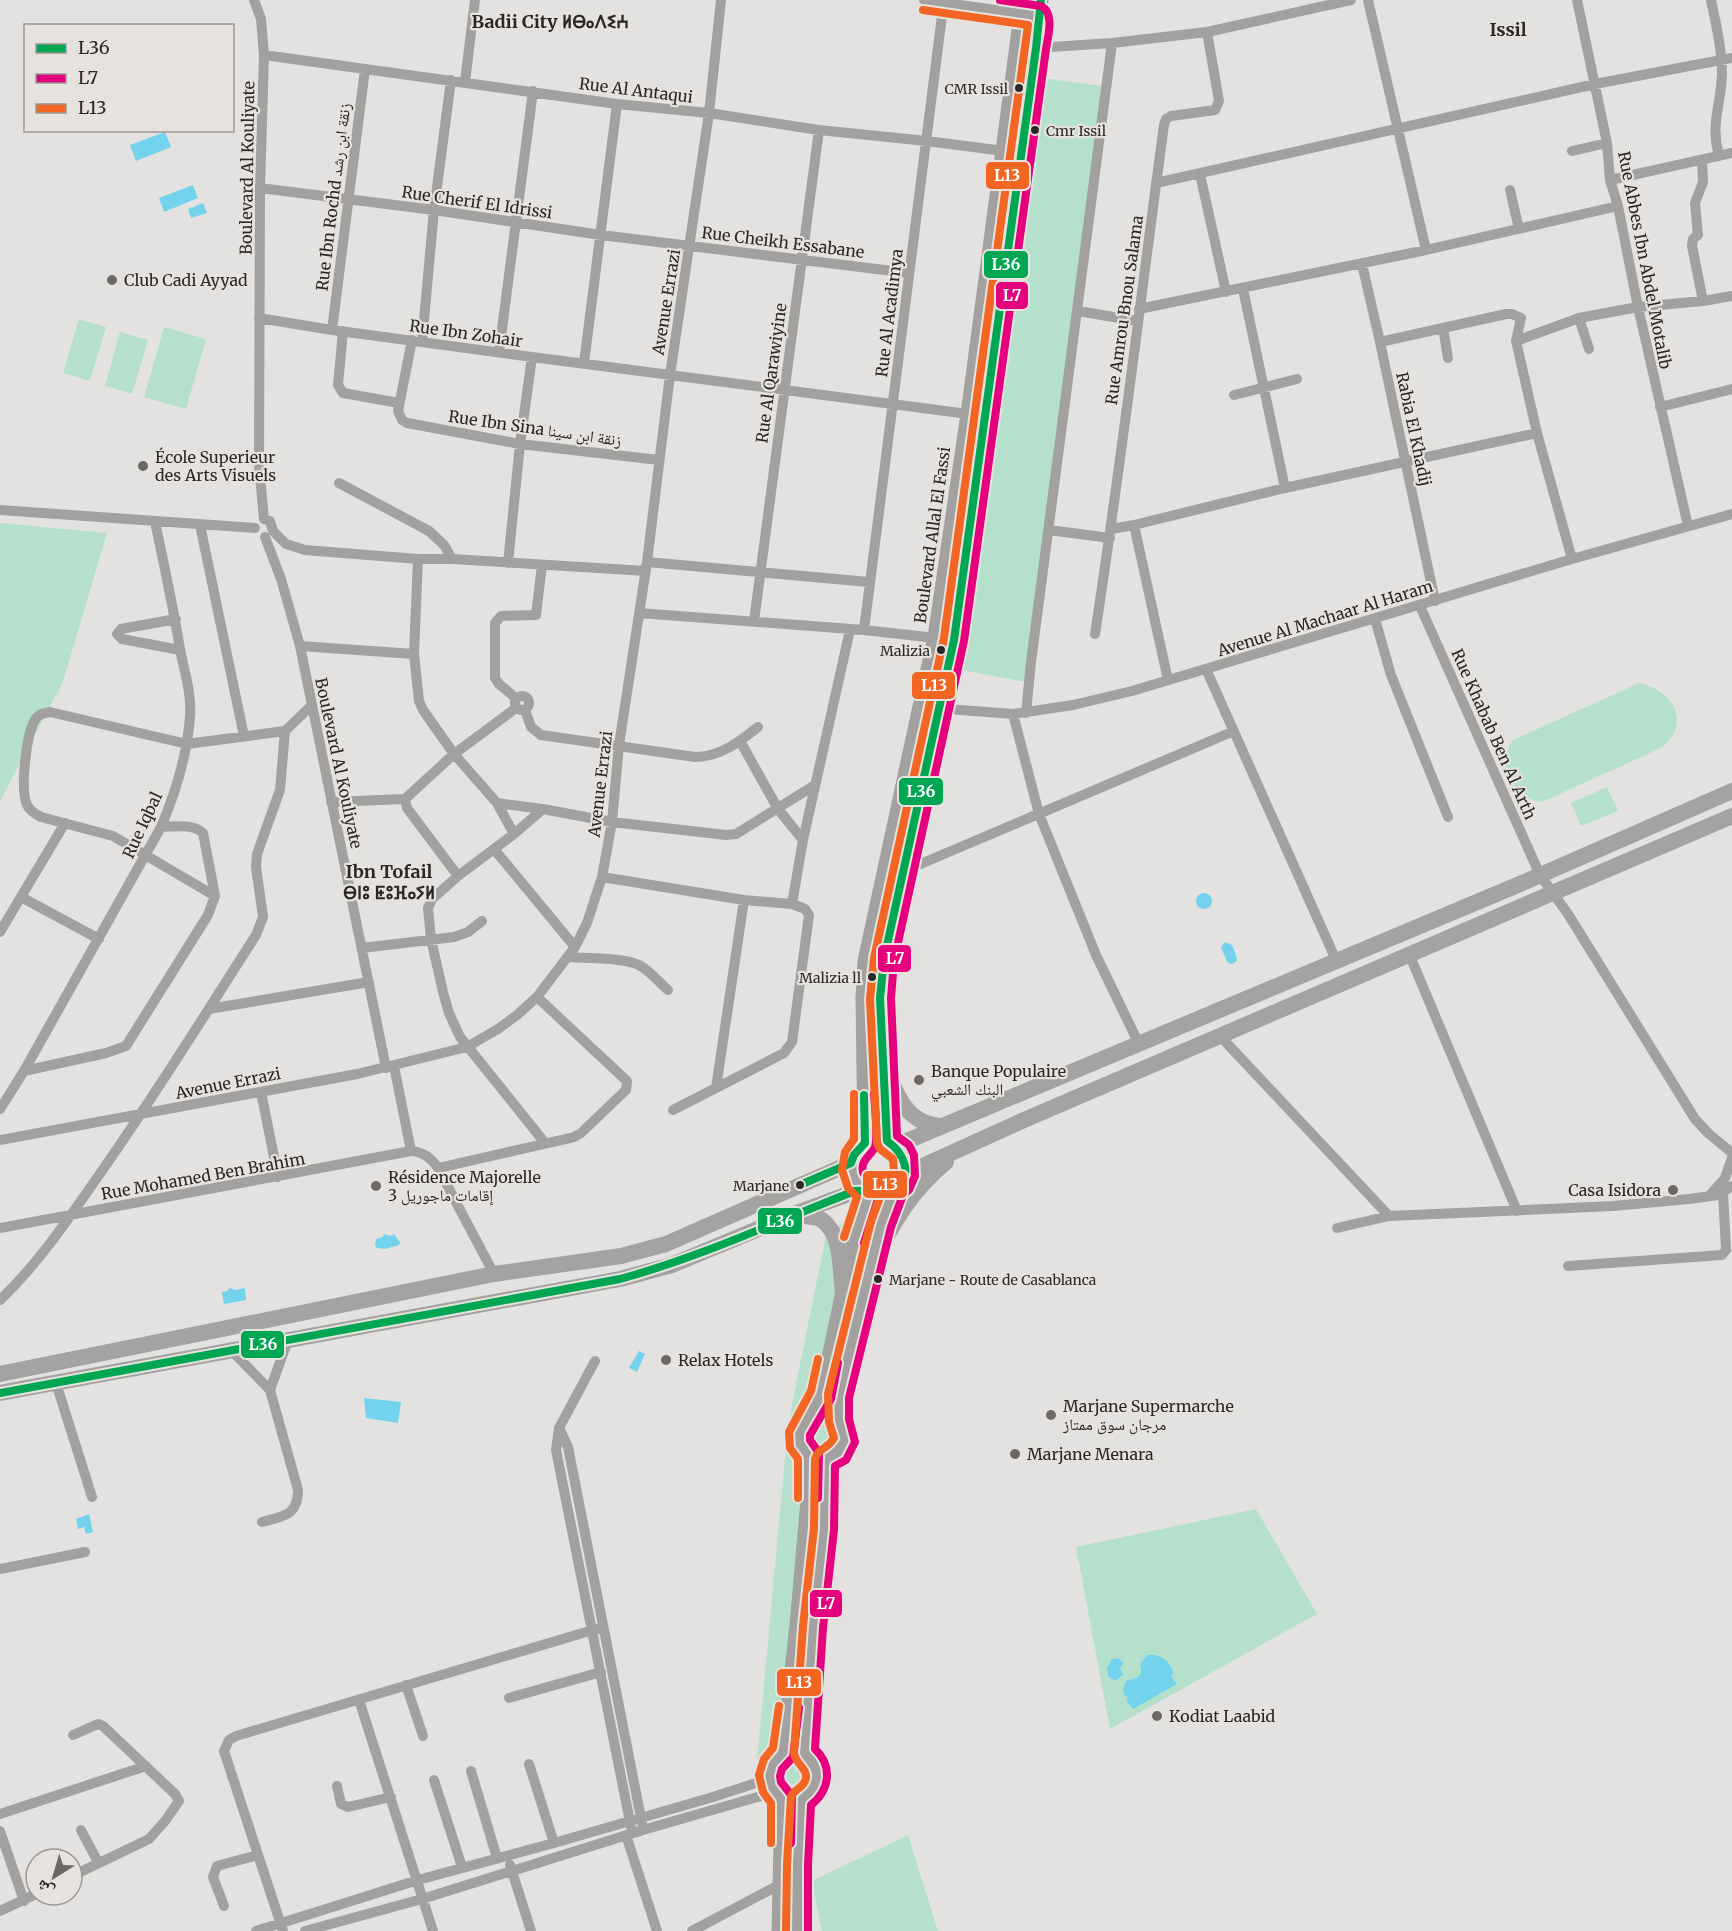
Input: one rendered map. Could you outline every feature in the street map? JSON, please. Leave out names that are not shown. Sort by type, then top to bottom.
[{"type":"main road","points":[[891,1144],[880,998],[884,959],[954,640],[1041,0]]},
{"type":"main road","name":"Boulevard Allal El Fassi","points":[[865,1143],[863,998],[866,961],[935,638],[968,414],[1022,7]]},
{"type":"main road","points":[[891,1144],[941,1126],[1139,1044],[1540,875],[1732,791]]},
{"type":"main road","points":[[905,1174],[1732,816]]},
{"type":"main road","points":[[883,1061],[895,1092],[907,1111],[923,1123],[941,1126]]},
{"type":"main road","points":[[0,1393],[620,1279],[672,1265],[794,1214],[866,1191],[887,1193],[894,1190],[905,1174],[905,1160],[891,1144],[880,1140],[865,1143],[854,1155],[851,1163],[853,1177],[866,1191]]},
{"type":"main road","points":[[867,1280],[879,1250],[902,1211],[923,1182],[963,1148]]},
{"type":"main road","points":[[0,1374],[494,1274],[621,1257],[666,1244],[851,1163]]},
{"type":"main road","points":[[866,1191],[821,1395],[800,1428],[800,1444],[808,1455],[817,1459],[825,1460],[838,1453],[843,1447],[845,1439],[839,1421],[837,1397],[881,1224],[894,1190]]},
{"type":"main road","points":[[794,1214],[820,1219],[831,1230],[838,1251],[843,1295]]},
{"type":"main road","points":[[807,1419],[823,1413],[839,1421]]},
{"type":"main road","points":[[783,1754],[810,1478],[808,1455]]},
{"type":"main road","points":[[804,1754],[813,1627],[824,1529],[825,1460]]},
{"type":"main road","points":[[778,1795],[795,1800],[801,1799],[812,1791],[817,1778],[815,1765],[804,1754],[797,1752],[783,1754],[772,1763],[768,1777],[778,1795],[779,1931]]},
{"type":"main road","points":[[797,1931],[797,1865],[801,1799]]},
{"type":"street","name":"Boulevard Al Kouliyate","points":[[254,0],[261,19],[264,56],[259,318],[259,465],[264,519]]},
{"type":"street","points":[[465,82],[475,0]]},
{"type":"street","name":"Avenue Errazi","points":[[0,1140],[390,1067],[467,1047],[498,1029],[537,997],[575,947],[587,923],[602,877],[612,822],[619,745],[709,113],[721,0]]},
{"type":"street","points":[[924,0],[1022,7],[1039,16]]},
{"type":"street","points":[[1018,46],[1036,48],[1112,43],[1207,32],[1351,0]]},
{"type":"street","points":[[1368,0],[1426,250]]},
{"type":"street","name":"Rue Abbes Ibn Abdel Motalib","points":[[1577,0],[1607,143],[1610,180],[1618,206],[1660,407],[1689,526]]},
{"type":"street","points":[[1711,0],[1727,59],[1714,125],[1714,139],[1719,156]]},
{"type":"street","name":"Rue Al Acadimya","points":[[864,630],[944,1]]},
{"type":"street","name":"Rue Amrou Bnou Salama","points":[[1095,634],[1111,533],[1137,321],[1166,119],[1171,116],[1215,110],[1220,101],[1207,32]]},
{"type":"street","points":[[1026,713],[1112,43]]},
{"type":"street","name":"Rue Al Antaqui","points":[[264,56],[617,104],[709,113],[819,130],[1004,151]]},
{"type":"street","points":[[1156,183],[1595,84],[1727,59]]},
{"type":"street","name":"Rue Ibn Rochd زنقة ابن رشد","points":[[365,69],[348,200],[337,330],[338,385],[339,390],[343,393],[399,403]]},
{"type":"street","points":[[399,403],[417,341],[451,80]]},
{"type":"street","points":[[499,352],[533,92]]},
{"type":"street","points":[[584,363],[617,104]]},
{"type":"street","name":"Rue Al Qarawiyine","points":[[754,621],[819,130]]},
{"type":"street","points":[[1572,151],[1607,143]]},
{"type":"street","points":[[1610,180],[1732,153]]},
{"type":"street","points":[[1702,160],[1703,182],[1695,203],[1698,235],[1693,239],[1692,246],[1703,301]]},
{"type":"street","points":[[1200,174],[1226,292]]},
{"type":"street","name":"Rue Cherif El Idrissi","points":[[260,188],[689,246]]},
{"type":"street","points":[[1510,190],[1519,229]]},
{"type":"street","points":[[1139,309],[1362,264],[1618,206]]},
{"type":"street","name":"Rue Cheikh Essabane","points":[[689,246],[909,273]]},
{"type":"street","name":"Rabia El Khadij","points":[[1362,264],[1435,601]]},
{"type":"street","points":[[1243,289],[1285,488]]},
{"type":"street","points":[[1516,341],[1580,318],[1638,307],[1732,296]]},
{"type":"street","points":[[1078,311],[1137,321]]},
{"type":"street","points":[[1380,342],[1512,314],[1521,318],[1516,341],[1537,433],[1572,559]]},
{"type":"street","name":"Rue Ibn Zohair","points":[[259,318],[532,357],[968,414]]},
{"type":"street","points":[[1580,318],[1589,349]]},
{"type":"street","points":[[1443,328],[1448,358]]},
{"type":"street","points":[[508,564],[520,444],[532,357]]},
{"type":"street","points":[[1234,395],[1297,379]]},
{"type":"street","points":[[1660,407],[1732,389]]},
{"type":"street","name":"Rue Ibn Sina زنقة ابن سينا","points":[[399,403],[399,416],[407,423],[520,444],[659,460]]},
{"type":"street","points":[[1049,530],[1111,533],[1134,525],[1285,488],[1537,433]]},
{"type":"street","points":[[339,483],[429,531],[444,545],[452,559]]},
{"type":"street","points":[[0,510],[255,528]]},
{"type":"street","name":"Avenue Al Machaar Al Haram","points":[[921,707],[1013,714],[1073,705],[1132,691],[1572,559],[1732,514]]},
{"type":"street","points":[[269,534],[270,521],[264,519],[257,522],[255,528],[258,535],[269,534],[297,549],[418,559],[452,559],[508,564],[646,567],[869,582]]},
{"type":"street","name":"Rue Iqbal","points":[[0,1109],[24,1071],[146,854],[171,803],[185,756],[190,699],[155,522]]},
{"type":"street","points":[[200,525],[244,736]]},
{"type":"street","points":[[1134,525],[1168,680]]},
{"type":"street","name":"Boulevard Al Kouliyate","points":[[269,534],[300,646],[369,982],[411,1151]]},
{"type":"street","points":[[418,559],[414,654],[417,689],[423,711],[454,754],[497,803],[514,834]]},
{"type":"street","points":[[542,565],[536,615],[501,616],[495,623],[495,678],[519,705],[531,727],[541,735],[695,757],[709,757],[740,741],[758,727]]},
{"type":"street","name":"Rue Khabab Ben Al Arth","points":[[1420,606],[1540,875],[1554,893],[1695,1119],[1732,1155]]},
{"type":"street","points":[[639,613],[864,630],[954,640]]},
{"type":"street","points":[[176,619],[121,629],[117,634],[122,639],[180,650]]},
{"type":"street","points":[[1375,619],[1391,675],[1448,817]]},
{"type":"street","points":[[792,904],[803,840],[849,630]]},
{"type":"street","points":[[300,646],[414,654]]},
{"type":"street","points":[[1206,669],[1336,960]]},
{"type":"street","points":[[331,802],[405,799],[454,754],[519,705]]},
{"type":"street","points":[[215,896],[113,836],[41,817],[32,812],[26,803],[24,782],[26,755],[32,727],[37,717],[42,713],[58,714],[187,744],[285,731],[311,706]]},
{"type":"street","points":[[1013,714],[1039,814],[1096,955],[1139,1044]]},
{"type":"street","points":[[0,1300],[71,1215],[142,1114],[261,925],[263,917],[256,867],[257,854],[280,790],[285,731]]},
{"type":"street","points":[[904,871],[1234,731]]},
{"type":"street","points":[[740,741],[778,809],[803,840]]},
{"type":"street","points":[[497,803],[612,822],[726,835],[736,834],[815,785]]},
{"type":"street","points":[[405,799],[407,808],[458,876]]},
{"type":"street","points":[[543,809],[458,876],[430,903],[428,908],[431,939],[449,1013],[460,1037],[545,1143]]},
{"type":"street","points":[[0,932],[65,823]]},
{"type":"street","points":[[24,1071],[106,1053],[126,1046],[208,915],[215,896],[203,833],[189,826],[160,827]]},
{"type":"street","points":[[494,849],[575,947]]},
{"type":"street","points":[[602,877],[744,900],[792,904],[805,909],[809,915],[792,1042],[784,1053],[672,1110]]},
{"type":"street","points":[[21,897],[99,939]]},
{"type":"street","points":[[716,1088],[744,900]]},
{"type":"street","points":[[362,948],[462,935],[482,921]]},
{"type":"street","points":[[1410,956],[1518,1211]]},
{"type":"street","points":[[568,957],[629,962],[639,965],[668,990]]},
{"type":"street","points":[[209,1009],[369,982]]},
{"type":"street","points":[[438,1168],[574,1137],[626,1090],[627,1081],[537,997]]},
{"type":"street","points":[[1220,1036],[1389,1216]]},
{"type":"street","points":[[261,1092],[278,1177]]},
{"type":"street","points":[[411,1151],[422,1152],[438,1168],[494,1274]]},
{"type":"street","name":"Rue Mohamed Ben Brahim","points":[[0,1227],[411,1151]]},
{"type":"street","points":[[1708,1197],[1725,1178],[1732,1155]]},
{"type":"street","points":[[1337,1228],[1389,1216],[1613,1206],[1708,1197],[1728,1191],[1726,1250],[1722,1255],[1568,1266]]},
{"type":"street","points":[[270,1390],[288,1340]]},
{"type":"street","points":[[231,1350],[270,1390],[298,1490],[297,1504],[288,1515],[262,1522]]},
{"type":"street","points":[[595,1361],[559,1428],[568,1447],[634,1828]]},
{"type":"street","points":[[56,1383],[92,1497]]},
{"type":"street","points":[[0,1569],[85,1552]]},
{"type":"street","points":[[598,1628],[601,1672],[657,1931]]},
{"type":"street","points":[[281,1927],[224,1751],[226,1744],[236,1736],[598,1628]]},
{"type":"street","points":[[509,1698],[601,1672]]},
{"type":"street","points":[[406,1685],[423,1736]]},
{"type":"street","points":[[359,1700],[433,1931]]},
{"type":"street","points":[[73,1735],[100,1724],[178,1798],[178,1803],[149,1839],[84,1870]]},
{"type":"street","points":[[529,1764],[554,1844]]},
{"type":"street","points":[[0,1814],[146,1766]]},
{"type":"street","points":[[471,1771],[502,1857],[511,1870],[531,1931]]},
{"type":"street","points":[[308,1930],[422,1899],[511,1870],[634,1828],[768,1777]]},
{"type":"street","points":[[434,1780],[462,1867]]},
{"type":"street","points":[[337,1786],[341,1804],[348,1808],[391,1797]]},
{"type":"street","points":[[256,1931],[281,1927],[462,1867],[554,1844],[778,1795]]},
{"type":"street","points":[[81,1830],[98,1862]]},
{"type":"street","points":[[0,1831],[24,1901],[0,1911]]},
{"type":"street","points":[[224,1906],[213,1877],[217,1866],[258,1855]]},
{"type":"street","points":[[692,1931],[779,1885]]},
{"type":"green space","points":[[1042,78],[1102,86],[1026,682],[956,669]]},
{"type":"green space","points":[[79,319],[106,327],[90,381],[63,373]]},
{"type":"green space","points":[[164,327],[206,339],[186,409],[144,397]]},
{"type":"green space","points":[[120,332],[148,340],[132,394],[105,386]]},
{"type":"green space","points":[[0,523],[107,533],[63,682],[0,801]]},
{"type":"green space","points":[[1639,683],[1661,693],[1675,709],[1676,728],[1671,738],[1661,748],[1542,802],[1522,795],[1514,788],[1506,770],[1508,750],[1513,740]]},
{"type":"green space","points":[[1607,787],[1618,811],[1581,826],[1571,803]]},
{"type":"green space","points":[[852,1217],[814,1398],[800,1405],[789,1419],[826,1235]]},
{"type":"green space","points":[[815,1420],[828,1422],[835,1432],[834,1445],[824,1452],[806,1446],[805,1428]]},
{"type":"green space","points":[[787,1436],[792,1447],[806,1461],[779,1744],[757,1761]]},
{"type":"green space","points":[[1256,1509],[1317,1614],[1110,1729],[1076,1547]]},
{"type":"green space","points":[[793,1760],[805,1765],[810,1777],[805,1789],[793,1794],[781,1789],[776,1777],[781,1765]]},
{"type":"green space","points":[[908,1835],[938,1931],[822,1931],[812,1881]]},
{"type":"water","points":[[165,132],[171,147],[136,161],[130,145]]},
{"type":"water","points":[[193,185],[198,198],[164,212],[159,198]]},
{"type":"water","points":[[203,203],[207,213],[191,218],[188,209]]},
{"type":"water","points":[[1204,893],[1210,895],[1212,901],[1210,907],[1204,909],[1198,907],[1196,901],[1198,895]]},
{"type":"water","points":[[1225,942],[1232,945],[1237,958],[1236,962],[1231,964],[1227,962],[1221,947]]},
{"type":"water","points":[[384,1234],[390,1236],[394,1234],[400,1242],[399,1245],[385,1249],[377,1248],[376,1239],[383,1237]]},
{"type":"water","points":[[230,1288],[235,1290],[245,1288],[246,1300],[224,1304],[222,1292]]},
{"type":"water","points":[[639,1351],[645,1354],[637,1372],[629,1368]]},
{"type":"water","points":[[364,1398],[401,1402],[398,1423],[366,1418]]},
{"type":"water","points":[[89,1514],[93,1532],[86,1534],[84,1527],[78,1529],[76,1519]]},
{"type":"water","points":[[1147,1655],[1159,1656],[1166,1660],[1173,1670],[1172,1677],[1177,1684],[1133,1709],[1126,1700],[1128,1698],[1123,1689],[1126,1681],[1140,1675],[1140,1664]]},
{"type":"water","points":[[1118,1658],[1124,1663],[1120,1668],[1123,1675],[1115,1681],[1108,1676],[1107,1668],[1112,1659]]},
{"type":"transit line","name":"L7","points":[[808,1931],[811,1805],[822,1792],[827,1778],[825,1763],[815,1749],[823,1628],[834,1530],[835,1466],[846,1460],[855,1442],[849,1419],[849,1398],[891,1227],[903,1195],[909,1190],[915,1176],[914,1155],[909,1145],[897,1136],[891,998],[894,961],[964,641],[1049,32],[1048,14],[1041,6],[1000,0]]},
{"type":"transit line","name":"L36","points":[[0,1393],[620,1279],[709,1249],[855,1191],[885,1194],[901,1182],[905,1170],[902,1157],[887,1141],[880,998],[884,959],[954,640],[1041,0]]},
{"type":"transit line","name":"L13","points":[[786,1931],[791,1797],[806,1778],[805,1771],[794,1753],[803,1626],[814,1528],[815,1459],[818,1453],[834,1438],[829,1422],[828,1394],[871,1221],[885,1184],[894,1172],[893,1159],[880,1149],[877,1143],[870,999],[874,958],[944,638],[1028,25],[923,10]]},
{"type":"transit line","name":"L13","points":[[844,1237],[857,1197],[848,1188],[842,1170],[845,1152],[854,1139],[854,1094]]},
{"type":"transit line","name":"L7","points":[[864,1243],[880,1193],[862,1168],[876,1143],[874,1094]]},
{"type":"transit line","name":"L36","points":[[800,1185],[851,1163],[854,1155],[865,1143],[864,1095]]},
{"type":"transit line","name":"L13","points":[[798,1498],[798,1459],[790,1448],[789,1432],[811,1391],[818,1359]]},
{"type":"transit line","name":"L7","points":[[818,1498],[819,1453],[810,1440],[810,1435],[831,1399],[838,1363]]},
{"type":"transit line","name":"L13","points":[[771,1843],[771,1803],[763,1792],[759,1775],[764,1759],[773,1748],[779,1706]]},
{"type":"transit line","name":"L7","points":[[791,1843],[792,1796],[781,1782],[780,1776],[782,1769],[793,1757],[799,1708]]},
{"type":"place","name":"CMR Issil","points":[[1019,88]]},
{"type":"place","name":"Cmr Issil","points":[[1035,130]]},
{"type":"place","name":"Club Cadi Ayyad","points":[[112,280]]},
{"type":"place","name":"École Superieur des Arts Visuels","points":[[143,466]]},
{"type":"place","name":"Malizia","points":[[941,650]]},
{"type":"place","name":"Malizia ll","points":[[872,977]]},
{"type":"place","name":"Banque Populaire البنك الشعبي","points":[[919,1080]]},
{"type":"place","name":"Marjane","points":[[800,1185]]},
{"type":"place","name":"Résidence Majorelle إقامات ماجوريل 3","points":[[376,1186]]},
{"type":"place","name":"Casa Isidora","points":[[1673,1190]]},
{"type":"place","name":"Marjane - Route de Casablanca","points":[[878,1279]]},
{"type":"place","name":"Relax Hotels","points":[[666,1360]]},
{"type":"place","name":"Marjane Supermarche مرجان سوق ممتاز","points":[[1051,1415]]},
{"type":"place","name":"Marjane Menara","points":[[1015,1454]]},
{"type":"place","name":"Kodiat Laabid","points":[[1157,1716]]},
{"type":"district","name":"Badii City ⵍⴱⴰⴷⵉⵄ","points":[[550,22]]},
{"type":"district","name":"Issil","points":[[1508,30]]},
{"type":"district","name":"Ibn Tofail ⴱⵏⵓ ⵟⵓⴼⴰⵢⵍ","points":[[389,882]]}]
